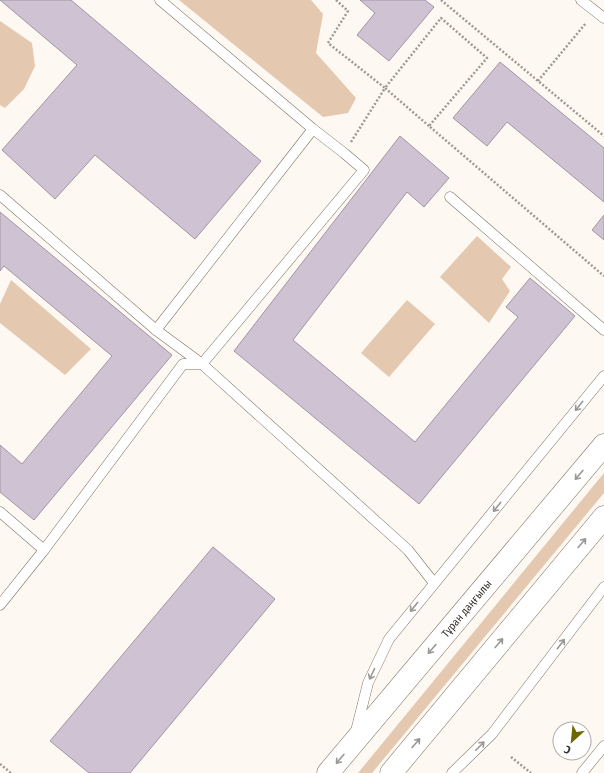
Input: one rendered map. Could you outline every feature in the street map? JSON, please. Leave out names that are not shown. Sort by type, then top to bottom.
[{"type":"main road","name":"Тұран даңғылы","points":[[328,773],[604,445]]},
{"type":"main road","points":[[391,773],[604,517]]},
{"type":"lane","points":[[160,0],[364,170],[202,364]]},
{"type":"lane","points":[[582,0],[604,18]]},
{"type":"lane","points":[[156,330],[313,129]]},
{"type":"lane","points":[[0,195],[156,330],[202,364],[408,550],[434,583]]},
{"type":"lane","points":[[450,197],[604,330]]},
{"type":"lane","points":[[0,605],[44,550],[183,364],[202,364]]},
{"type":"lane","points":[[354,743],[368,683],[389,639],[604,376]]},
{"type":"lane","points":[[0,512],[44,550]]},
{"type":"lane","points":[[452,773],[492,734],[604,587]]},
{"type":"lane","points":[[582,773],[604,746]]},
{"type":"path","points":[[336,0],[348,11],[328,42],[385,88],[604,276]]},
{"type":"path","points":[[441,0],[604,136]]},
{"type":"path","points":[[538,81],[595,11]]},
{"type":"path","points":[[344,153],[385,88],[441,18],[487,58],[429,126]]},
{"type":"path","points":[[511,758],[531,773]]},
{"type":"path","points":[[0,764],[11,773]]},
{"type":"shaded area","points":[[179,0],[311,0],[323,14],[316,53],[356,98],[348,113],[323,117]]},
{"type":"shaded area","points":[[0,21],[32,43],[35,66],[24,89],[5,108],[0,105]]},
{"type":"shaded area","points":[[477,236],[511,267],[502,279],[510,291],[489,323],[440,277]]},
{"type":"shaded area","points":[[11,280],[91,349],[65,375],[0,323],[0,304]]},
{"type":"shaded area","points":[[407,300],[435,324],[389,377],[361,353]]},
{"type":"shaded area","points":[[604,473],[604,493],[372,773],[358,773]]},
{"type":"building","points":[[0,0],[71,0],[261,161],[195,239],[95,155],[55,199],[2,150],[77,65]]},
{"type":"building","points":[[360,0],[425,0],[434,7],[389,61],[357,35],[375,13]]},
{"type":"building","points":[[500,62],[604,148],[604,202],[507,122],[487,146],[453,118]]},
{"type":"building","points":[[400,136],[449,178],[424,207],[407,192],[293,340],[415,442],[518,317],[506,307],[530,278],[575,316],[419,504],[234,351]]},
{"type":"building","points":[[0,212],[172,355],[34,520],[0,492],[0,445],[22,464],[112,356],[4,266],[0,271]]},
{"type":"building","points":[[604,215],[604,240],[592,230]]},
{"type":"building","points":[[213,547],[275,599],[130,773],[89,773],[50,741]]}]
